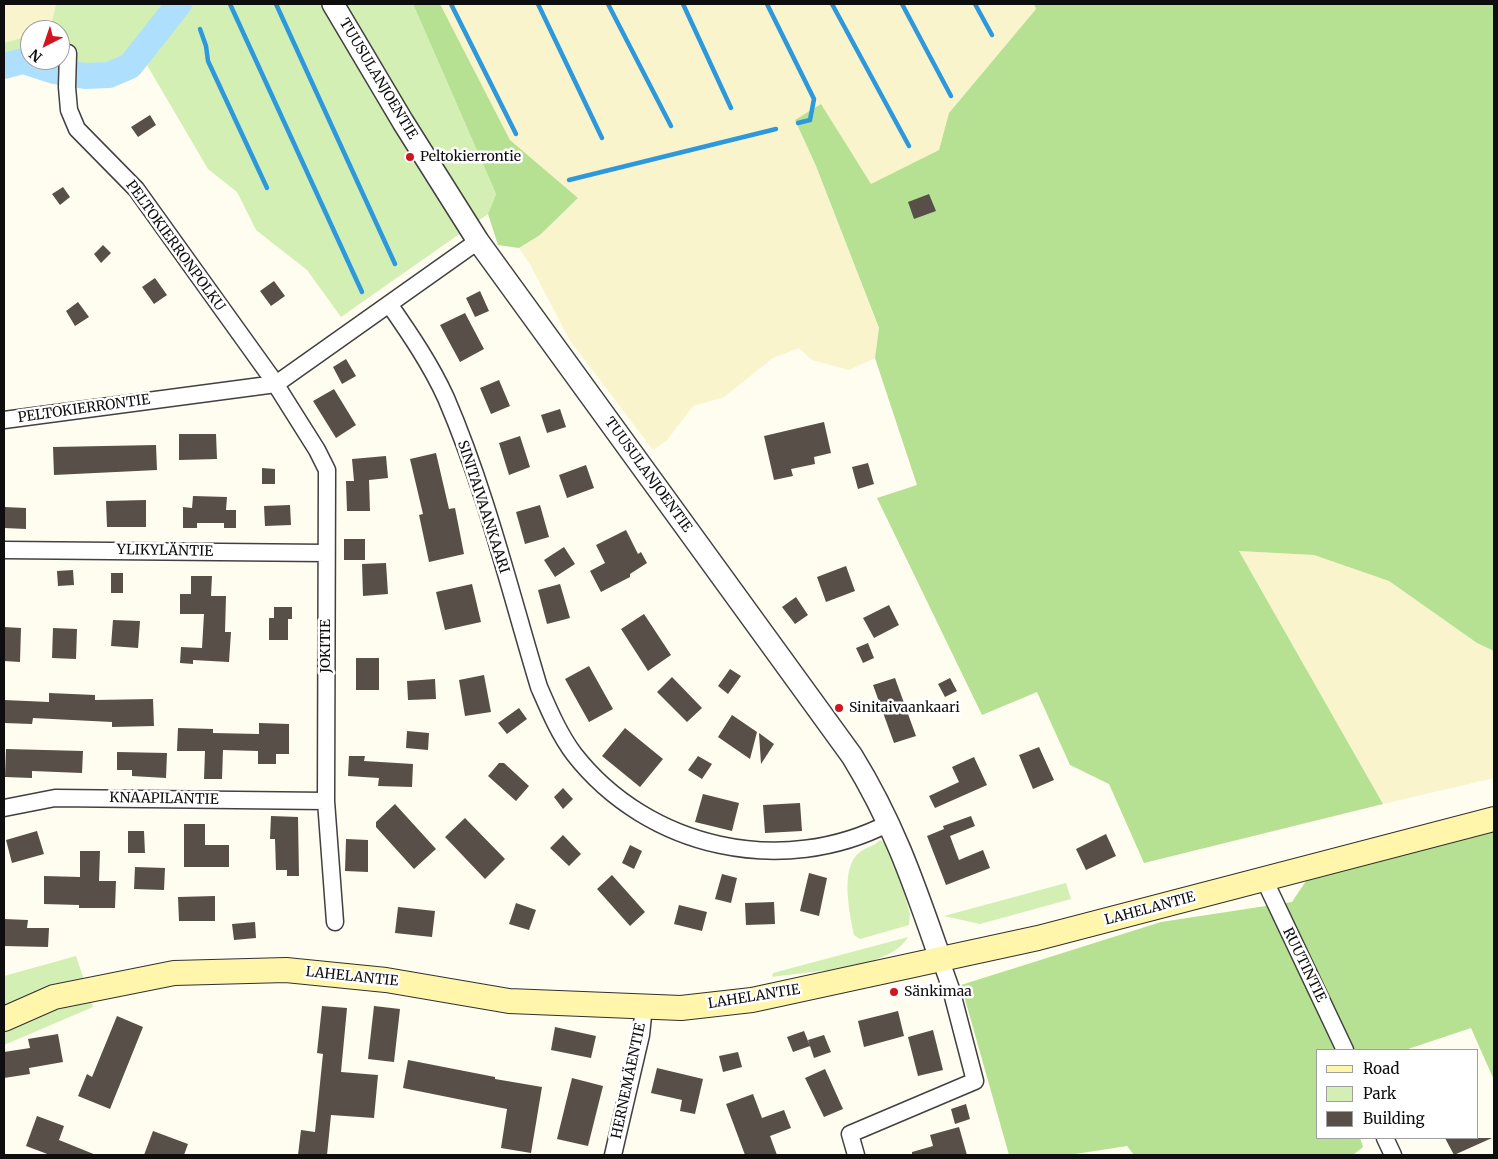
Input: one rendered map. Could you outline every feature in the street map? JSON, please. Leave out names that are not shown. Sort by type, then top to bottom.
[{"type":"main road","name":"LAHELANTIE","points":[[4,1019],[54,997],[120,982],[174,973],[286,970],[386,980],[509,1001],[681,1008],[752,1000],[1038,938],[1494,819]]},
{"type":"street","name":"TUUSULANJOENTIE","points":[[333,4],[408,131],[478,241],[852,756],[875,793],[889,823],[911,875],[940,958]]},
{"type":"street","name":"PELTOKIERRONPOLKU","points":[[67,70],[66,87],[69,110],[77,129],[136,189],[276,384]]},
{"type":"street","name":"PELTOKIERRONTIE","points":[[4,420],[276,384],[478,241]]},
{"type":"street","name":"SINITAIVAANKAARI","points":[[389,304],[415,341],[445,397],[469,457],[539,687],[553,720],[574,754],[601,783],[640,813],[669,829],[711,843],[757,852],[824,847],[870,833],[889,823]]},
{"type":"street","name":"JOKITIE","points":[[276,384],[317,450],[327,470],[326,801],[335,922]]},
{"type":"street","name":"YLIKYLÄNTIE","points":[[4,550],[326,553]]},
{"type":"street","name":"KNAAPILANTIE","points":[[4,808],[55,798],[326,801]]},
{"type":"street","name":"RUUTINTIE","points":[[1264,879],[1345,1049]]},
{"type":"street","points":[[856,1155],[850,1134],[975,1081],[951,989],[940,958]]},
{"type":"street","name":"HERNEMÄENTIE","points":[[613,1155],[641,1035],[644,1006]]},
{"type":"street","points":[[1385,1139],[1393,1155]]},
{"type":"shaded area","points":[[4,4],[56,4],[52,20],[20,20],[20,38],[4,43]]},
{"type":"shaded area","points":[[440,4],[1034,4],[1036,9],[949,113],[939,150],[871,185],[821,105],[795,120],[816,166],[879,329],[875,358],[849,370],[812,360],[799,348],[773,358],[724,397],[693,406],[667,440],[653,450],[569,339],[531,266],[519,248],[540,235],[578,198],[510,140]]},
{"type":"shaded area","points":[[1239,551],[1314,555],[1389,581],[1477,643],[1494,651],[1494,778],[1383,804]]},
{"type":"green space","points":[[56,4],[413,4],[496,194],[488,214],[341,317],[307,270],[256,230],[237,192],[208,169],[144,60],[107,74],[59,70],[70,70],[70,20],[52,20]]},
{"type":"green space","points":[[413,4],[440,4],[510,140],[578,198],[540,235],[519,248],[498,245],[488,214],[496,194]]},
{"type":"green space","points":[[1034,4],[1494,4],[1494,651],[1477,643],[1389,581],[1314,555],[1239,551],[1383,804],[1144,863],[1109,784],[1070,765],[1037,692],[982,715],[877,498],[917,485],[875,358],[879,328],[816,166],[795,120],[821,104],[871,184],[939,150],[949,113],[1036,9]]},
{"type":"green space","points":[[20,38],[20,67],[11,66],[4,73],[4,43]]},
{"type":"green space","points":[[1494,832],[1494,1080],[1471,1028],[1408,1049],[1316,1049],[1316,1139],[1360,1139],[1363,1147],[1353,1155],[1134,1155],[1127,1146],[1069,1155],[1009,1155],[961,985],[1161,922],[1292,902],[1308,878]]},
{"type":"green space","points":[[880,840],[891,846],[910,914],[909,925],[860,939],[854,935],[850,916],[848,880],[850,868],[860,852]]},
{"type":"green space","points":[[1066,883],[1071,899],[980,924],[944,916]]},
{"type":"green space","points":[[908,937],[898,948],[866,963],[772,977],[773,973]]},
{"type":"green space","points":[[76,956],[93,1007],[4,1045],[4,976]]},
{"type":"building","points":[[150,115],[156,125],[138,137],[131,127]]},
{"type":"building","points":[[63,187],[70,197],[60,205],[52,194]]},
{"type":"building","points":[[929,194],[936,211],[914,219],[908,202]]},
{"type":"building","points":[[103,245],[111,253],[101,263],[94,254]]},
{"type":"building","points":[[155,278],[167,295],[154,304],[142,287]]},
{"type":"building","points":[[274,281],[285,296],[271,306],[260,291]]},
{"type":"building","points":[[480,291],[489,311],[475,317],[466,298]]},
{"type":"building","points":[[78,302],[89,317],[75,326],[66,311]]},
{"type":"building","points":[[465,313],[484,349],[460,362],[440,325]]},
{"type":"building","points":[[346,359],[356,376],[342,384],[333,367]]},
{"type":"building","points":[[499,380],[510,406],[491,414],[480,388]]},
{"type":"building","points":[[334,389],[356,425],[336,438],[313,401]]},
{"type":"building","points":[[560,409],[566,427],[547,433],[541,415]]},
{"type":"building","points":[[824,422],[831,453],[814,457],[815,464],[791,469],[793,476],[774,480],[764,436]]},
{"type":"building","points":[[179,434],[216,434],[217,459],[179,460]]},
{"type":"building","points":[[520,436],[530,467],[509,475],[499,443]]},
{"type":"building","points":[[156,445],[157,470],[54,475],[53,447]]},
{"type":"building","points":[[436,453],[449,509],[455,508],[464,554],[429,562],[419,515],[423,514],[410,459]]},
{"type":"building","points":[[386,456],[388,478],[369,480],[370,511],[347,511],[346,481],[354,481],[352,459]]},
{"type":"building","points":[[868,463],[874,484],[858,489],[852,467]]},
{"type":"building","points":[[586,465],[594,488],[567,498],[559,475]]},
{"type":"building","points":[[262,468],[275,469],[275,484],[262,484]]},
{"type":"building","points":[[193,496],[227,497],[226,510],[236,510],[236,528],[224,528],[224,523],[197,523],[197,528],[183,528],[183,507],[192,508]]},
{"type":"building","points":[[146,500],[146,527],[107,527],[106,501]]},
{"type":"building","points":[[290,505],[291,525],[265,526],[264,506]]},
{"type":"building","points":[[540,505],[549,537],[525,544],[516,512]]},
{"type":"building","points":[[4,507],[26,508],[26,529],[4,528]]},
{"type":"building","points":[[626,530],[638,554],[641,552],[647,563],[630,574],[630,577],[601,592],[590,571],[605,563],[596,545]]},
{"type":"building","points":[[344,539],[365,539],[365,560],[344,560]]},
{"type":"building","points":[[564,547],[575,564],[555,577],[544,560]]},
{"type":"building","points":[[386,563],[388,594],[363,596],[362,564]]},
{"type":"building","points":[[846,566],[855,591],[826,602],[817,577]]},
{"type":"building","points":[[73,570],[74,585],[58,586],[57,571]]},
{"type":"building","points":[[111,573],[123,573],[123,593],[111,593]]},
{"type":"building","points":[[191,576],[212,576],[211,596],[226,596],[225,632],[231,632],[229,662],[193,660],[193,664],[180,663],[181,647],[202,648],[204,614],[180,614],[180,594],[191,594]]},
{"type":"building","points":[[472,584],[481,622],[445,630],[436,592]]},
{"type":"building","points":[[560,584],[570,618],[547,624],[538,590]]},
{"type":"building","points":[[796,597],[808,615],[795,624],[782,607]]},
{"type":"building","points":[[889,605],[899,625],[874,638],[863,618]]},
{"type":"building","points":[[274,607],[292,607],[292,619],[288,619],[288,640],[269,640],[269,618],[274,618]]},
{"type":"building","points":[[644,614],[671,655],[648,671],[621,629]]},
{"type":"building","points":[[113,620],[140,621],[138,648],[111,646]]},
{"type":"building","points":[[4,627],[21,628],[20,662],[4,661]]},
{"type":"building","points":[[53,628],[77,629],[76,659],[52,658]]},
{"type":"building","points":[[868,643],[874,658],[863,663],[856,648]]},
{"type":"building","points":[[356,658],[379,658],[379,690],[356,690]]},
{"type":"building","points":[[589,666],[613,709],[589,722],[565,679]]},
{"type":"building","points":[[730,669],[741,676],[728,694],[718,686]]},
{"type":"building","points":[[484,675],[491,712],[465,716],[459,680]]},
{"type":"building","points":[[672,677],[702,708],[687,722],[657,692]]},
{"type":"building","points":[[895,678],[916,736],[894,743],[873,685]]},
{"type":"building","points":[[950,678],[957,691],[945,697],[938,684]]},
{"type":"building","points":[[435,679],[436,699],[408,700],[407,681]]},
{"type":"building","points":[[49,693],[95,695],[95,700],[153,699],[154,726],[112,727],[112,722],[33,718],[32,724],[4,723],[4,700],[49,702]]},
{"type":"building","points":[[519,708],[527,719],[507,734],[498,723]]},
{"type":"building","points":[[732,715],[757,732],[750,759],[718,737]]},
{"type":"building","points":[[259,723],[289,724],[289,754],[276,754],[276,764],[258,764],[258,751],[223,750],[222,779],[204,779],[205,751],[177,751],[178,728],[213,729],[213,733],[259,734]]},
{"type":"building","points":[[625,728],[663,759],[640,787],[602,756]]},
{"type":"building","points":[[407,731],[429,733],[428,750],[406,748]]},
{"type":"building","points":[[759,733],[774,744],[761,764]]},
{"type":"building","points":[[1039,747],[1054,780],[1033,789],[1019,755]]},
{"type":"building","points":[[6,749],[83,751],[82,773],[32,771],[32,778],[5,777]]},
{"type":"building","points":[[117,752],[167,753],[166,778],[132,776],[132,770],[117,770]]},
{"type":"building","points":[[349,756],[365,756],[364,761],[413,764],[412,787],[378,786],[379,778],[348,776]]},
{"type":"building","points":[[698,756],[712,764],[702,779],[688,770]]},
{"type":"building","points":[[974,757],[987,785],[935,808],[929,796],[959,782],[952,767]]},
{"type":"building","points":[[499,763],[504,763],[529,786],[516,801],[488,776]]},
{"type":"building","points":[[563,788],[573,799],[563,809],[554,797]]},
{"type":"building","points":[[703,794],[739,803],[732,831],[695,822]]},
{"type":"building","points":[[800,803],[802,831],[765,833],[763,805]]},
{"type":"building","points":[[395,804],[436,849],[414,869],[376,827],[376,822]]},
{"type":"building","points":[[271,816],[298,817],[299,876],[287,876],[287,870],[276,870],[275,839],[270,839]]},
{"type":"building","points":[[971,816],[975,826],[950,836],[959,860],[983,850],[990,868],[946,885],[927,836],[944,829],[943,826]]},
{"type":"building","points":[[465,818],[505,859],[485,879],[445,837]]},
{"type":"building","points":[[184,824],[205,824],[205,845],[229,845],[229,867],[184,867]]},
{"type":"building","points":[[37,831],[44,854],[12,863],[6,840]]},
{"type":"building","points":[[128,831],[144,831],[145,853],[128,853]]},
{"type":"building","points":[[1106,834],[1116,856],[1086,870],[1076,849]]},
{"type":"building","points":[[563,835],[581,854],[569,866],[550,848]]},
{"type":"building","points":[[346,839],[368,840],[368,872],[345,871]]},
{"type":"building","points":[[630,845],[642,851],[634,869],[622,863]]},
{"type":"building","points":[[80,851],[100,851],[99,881],[116,881],[115,908],[79,908],[79,905],[44,904],[44,876],[80,877]]},
{"type":"building","points":[[135,867],[165,868],[164,890],[134,889]]},
{"type":"building","points":[[809,873],[827,878],[819,916],[800,911]]},
{"type":"building","points":[[722,874],[737,878],[731,903],[715,899]]},
{"type":"building","points":[[612,875],[645,912],[630,926],[597,889]]},
{"type":"building","points":[[215,896],[215,921],[179,921],[178,897]]},
{"type":"building","points":[[774,902],[775,924],[746,925],[745,903]]},
{"type":"building","points":[[516,903],[536,910],[529,930],[509,924]]},
{"type":"building","points":[[679,905],[707,912],[702,931],[674,924]]},
{"type":"building","points":[[398,907],[435,911],[432,937],[395,933]]},
{"type":"building","points":[[4,919],[28,920],[27,928],[49,928],[48,947],[4,946]]},
{"type":"building","points":[[255,922],[256,938],[234,940],[232,924]]},
{"type":"building","points":[[322,1006],[347,1008],[341,1072],[378,1075],[374,1118],[331,1115],[327,1155],[298,1155],[301,1130],[315,1132],[323,1054],[317,1053]]},
{"type":"building","points":[[374,1006],[400,1009],[394,1062],[368,1059]]},
{"type":"building","points":[[898,1011],[904,1036],[864,1047],[858,1021]]},
{"type":"building","points":[[117,1016],[143,1027],[110,1109],[78,1096],[87,1074],[92,1077]]},
{"type":"building","points":[[555,1027],[596,1036],[591,1058],[551,1050]]},
{"type":"building","points":[[933,1030],[943,1070],[918,1076],[908,1037]]},
{"type":"building","points":[[804,1031],[810,1046],[793,1052],[787,1037]]},
{"type":"building","points":[[58,1034],[63,1062],[29,1068],[30,1074],[4,1078],[4,1052],[30,1048],[28,1039]]},
{"type":"building","points":[[824,1035],[831,1052],[814,1058],[808,1040]]},
{"type":"building","points":[[738,1052],[742,1067],[723,1072],[719,1056]]},
{"type":"building","points":[[408,1060],[542,1087],[531,1153],[501,1148],[507,1109],[403,1088]]},
{"type":"building","points":[[657,1068],[703,1079],[695,1114],[680,1111],[682,1100],[651,1093]]},
{"type":"building","points":[[825,1069],[843,1109],[824,1117],[805,1078]]},
{"type":"building","points":[[572,1078],[603,1086],[588,1146],[557,1139]]},
{"type":"building","points":[[753,1094],[762,1118],[784,1110],[791,1128],[770,1136],[777,1155],[745,1155],[726,1104]]},
{"type":"building","points":[[966,1104],[970,1119],[955,1124],[951,1109]]},
{"type":"building","points":[[37,1116],[64,1126],[59,1140],[96,1155],[50,1155],[26,1146]]},
{"type":"building","points":[[959,1127],[967,1155],[912,1155],[912,1152],[933,1146],[930,1135]]},
{"type":"building","points":[[153,1131],[188,1144],[184,1155],[144,1155]]},
{"type":"building","points":[[1492,1138],[1454,1155],[1446,1139]]},
{"type":"waterway","points":[[4,66],[23,61],[54,71],[85,76],[109,75],[130,66],[179,4]]},
{"type":"waterway","points":[[230,4],[362,292]]},
{"type":"waterway","points":[[276,4],[395,264]]},
{"type":"waterway","points":[[451,4],[516,134]]},
{"type":"waterway","points":[[538,4],[602,138]]},
{"type":"waterway","points":[[608,4],[671,126]]},
{"type":"waterway","points":[[683,4],[731,108]]},
{"type":"waterway","points":[[767,4],[814,99],[810,120],[798,123]]},
{"type":"waterway","points":[[832,4],[909,146]]},
{"type":"waterway","points":[[902,4],[951,96]]},
{"type":"waterway","points":[[975,4],[992,35]]},
{"type":"waterway","points":[[200,29],[206,46],[208,61],[267,188]]},
{"type":"waterway","points":[[569,180],[776,129]]},
{"type":"place","name":"Peltokierrontie","points":[[410,157]]},
{"type":"place","name":"Sinitaivaankaari","points":[[839,708]]},
{"type":"place","name":"Sänkimaa","points":[[894,992]]}]
